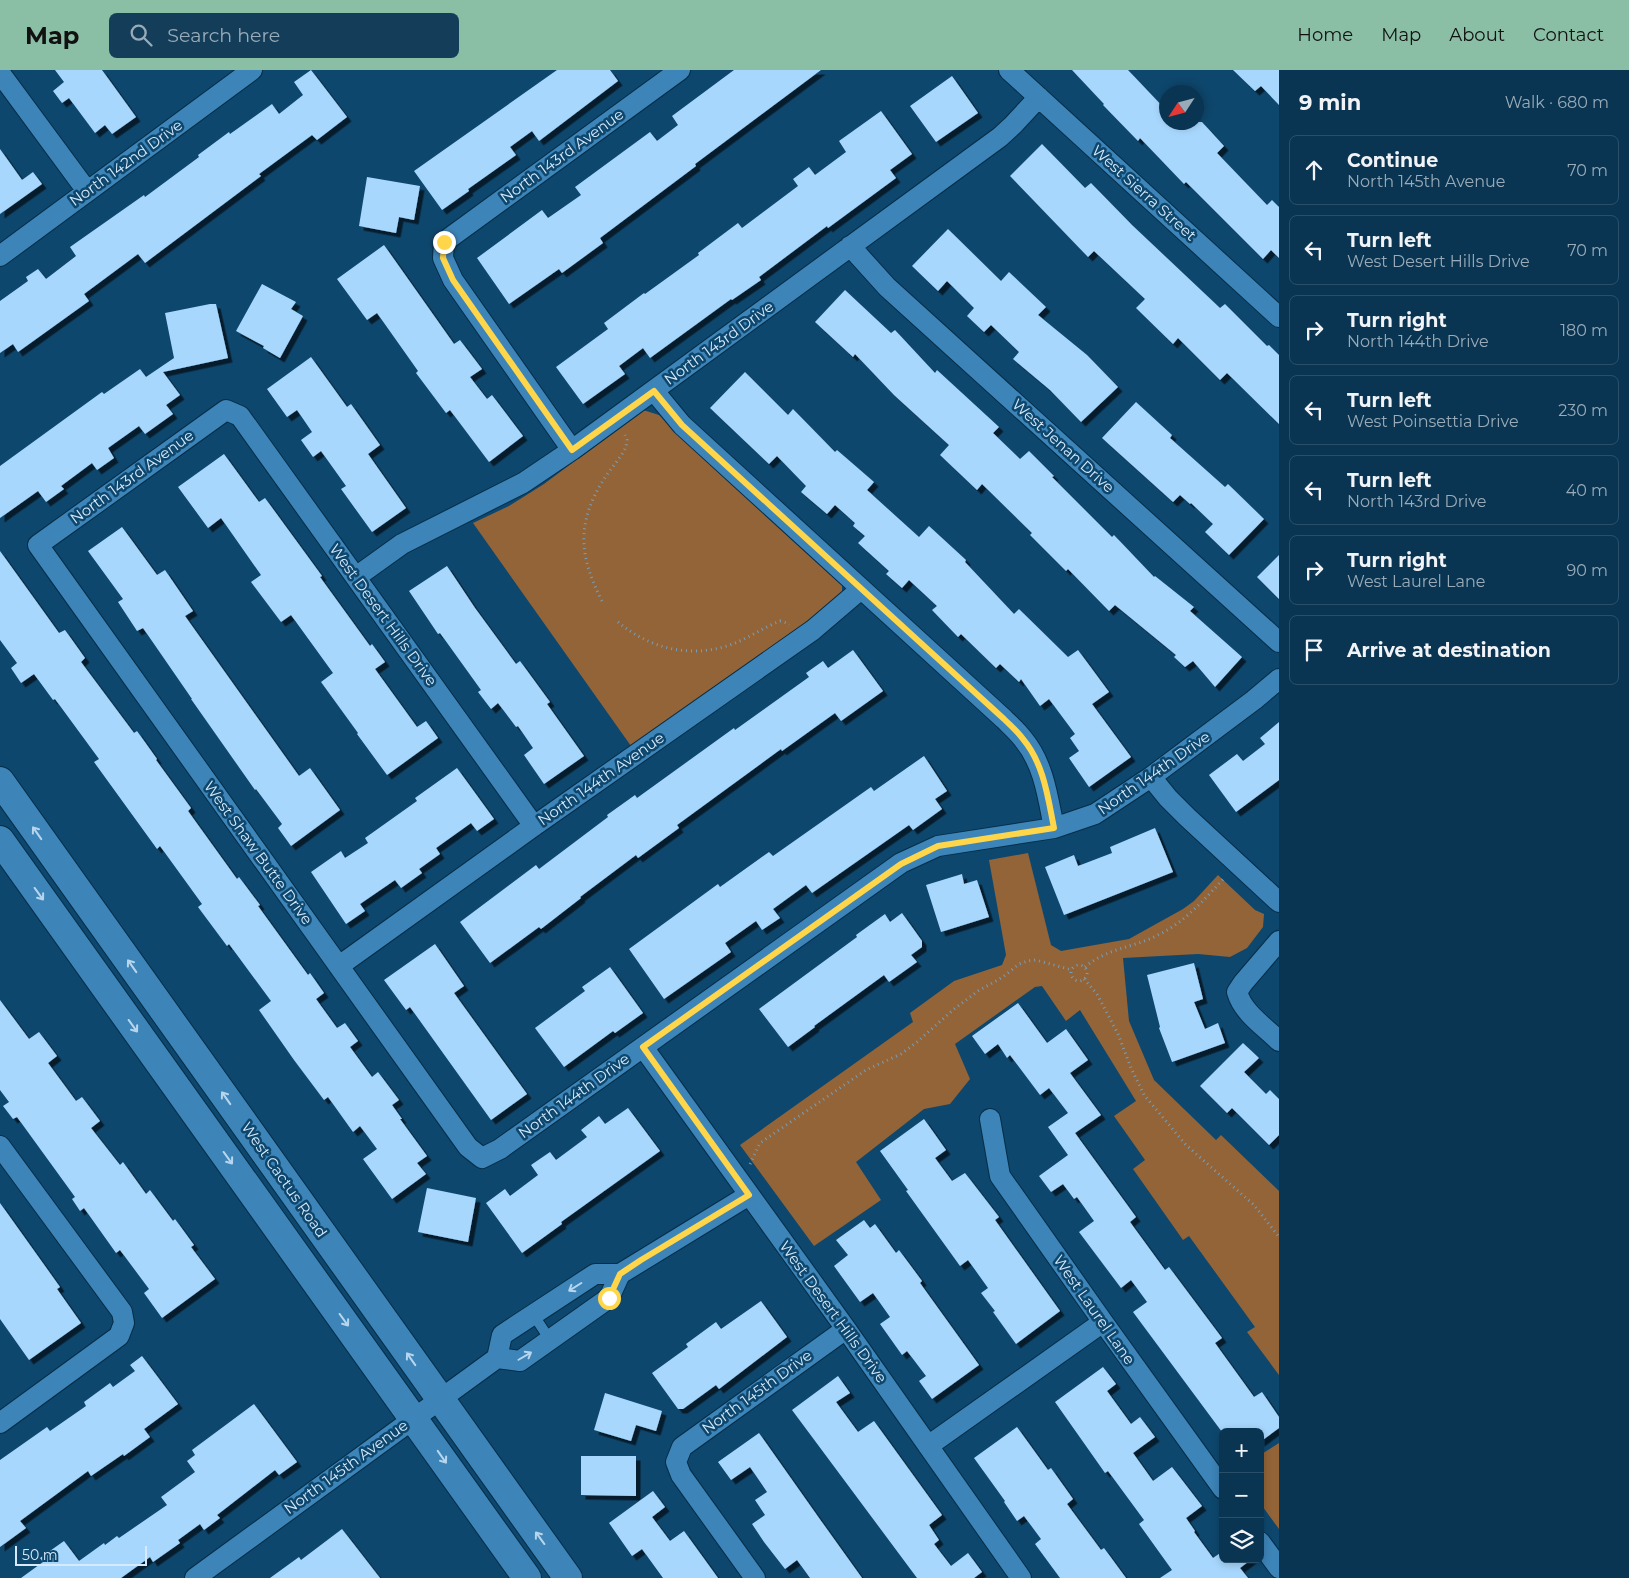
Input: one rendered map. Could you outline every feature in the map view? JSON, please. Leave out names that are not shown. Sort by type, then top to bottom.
[{"type":"main road","name":"West Cactus Road","points":[[0,781],[568,1578]]},
{"type":"main road","points":[[0,840],[528,1578]]},
{"type":"street","name":"North 142nd Drive","points":[[0,256],[252,70]]},
{"type":"street","name":"North 143rd Avenue","points":[[572,450],[453,280],[443,258],[444,242],[680,70]]},
{"type":"street","name":"West Sierra Street","points":[[1009,70],[1279,317]]},
{"type":"street","points":[[0,73],[87,191]]},
{"type":"street","name":"North 143rd Drive","points":[[356,577],[402,544],[522,483],[572,450],[1000,136],[1014,125],[1039,97]]},
{"type":"street","name":"West Jenan Drive","points":[[850,246],[887,288],[1279,642]]},
{"type":"street","points":[[654,391],[682,425],[1004,719],[1025,741],[1046,783],[1054,828]]},
{"type":"street","name":"North 143rd Avenue","points":[[38,544],[226,410]]},
{"type":"street","name":"West Desert Hills Drive","points":[[226,410],[240,416],[534,826]]},
{"type":"street","name":"West Shaw Butte Drive","points":[[38,544],[468,1147],[482,1158]]},
{"type":"street","name":"North 144th Avenue","points":[[339,966],[813,630],[861,589]]},
{"type":"street","name":"North 144th Drive","points":[[482,1158],[500,1149],[901,864],[938,846],[1054,828],[1095,814],[1151,777],[1279,679]]},
{"type":"street","points":[[1151,777],[1187,817],[1279,902]]},
{"type":"street","points":[[1279,941],[1237,992],[1240,1002],[1248,1012],[1279,1040]]},
{"type":"street","name":"West Desert Hills Drive","points":[[643,1047],[846,1329],[1021,1578]]},
{"type":"street","name":"West Laurel Lane","points":[[990,1119],[1000,1176],[1219,1484]]},
{"type":"street","points":[[0,1146],[122,1312],[124,1323],[119,1336],[0,1423]]},
{"type":"street","points":[[620,1274],[595,1274],[532,1314],[502,1335],[497,1358],[520,1361],[609,1298],[620,1274],[749,1195]]},
{"type":"street","points":[[928,1446],[1103,1322]]},
{"type":"street","name":"North 145th Drive","points":[[755,1578],[681,1475],[676,1462],[682,1447],[846,1329]]},
{"type":"street","name":"North 145th Avenue","points":[[195,1578],[497,1358]]},
{"type":"street","points":[[1264,1547],[1279,1568]]},
{"type":"lane","points":[[532,1314],[550,1340]]},
{"type":"path","points":[[602,601],[591,579],[584,554],[585,520],[588,508],[599,487],[626,447],[627,440],[625,435]]},
{"type":"path","points":[[618,622],[654,645],[693,652],[727,646],[780,621],[790,626]]},
{"type":"path","points":[[1084,967],[1108,952],[1144,941],[1177,925],[1225,877]]},
{"type":"path","points":[[747,1169],[760,1143],[866,1070],[901,1054],[953,1010],[1003,977],[1019,964],[1036,960],[1072,970]]},
{"type":"path","points":[[1072,970],[1078,965],[1084,967],[1087,972],[1084,979]]},
{"type":"path","points":[[1072,970],[1072,975],[1075,979],[1084,979]]},
{"type":"path","points":[[1084,979],[1098,994],[1118,1034],[1144,1095],[1186,1145],[1254,1205],[1279,1238]]},
{"type":"shaded area","points":[[643,410],[659,415],[842,583],[842,599],[631,746],[473,523],[509,506],[544,484]]},
{"type":"shaded area","points":[[1028,853],[1051,945],[1061,951],[1129,939],[1183,909],[1194,901],[1218,875],[1255,910],[1264,914],[1263,927],[1247,948],[1230,957],[1198,954],[1123,958],[1129,1021],[1154,1080],[1216,1140],[1221,1135],[1279,1191],[1279,1375],[1247,1332],[1255,1327],[1189,1236],[1183,1240],[1133,1169],[1145,1160],[1114,1116],[1136,1101],[1080,1010],[1066,1021],[1042,986],[1035,987],[955,1044],[970,1079],[950,1104],[924,1109],[856,1162],[881,1200],[814,1246],[740,1145],[913,1022],[910,1013],[954,981],[1002,965],[1006,955],[989,860]]},
{"type":"shaded area","points":[[1279,1443],[1279,1529],[1264,1508],[1264,1452]]},
{"type":"building","points":[[55,70],[102,70],[136,117],[112,134],[105,125],[95,133],[69,98],[62,103],[53,91],[64,82]]},
{"type":"building","points":[[311,70],[347,117],[317,140],[312,135],[259,174],[261,176],[145,263],[138,254],[84,294],[89,301],[18,352],[13,344],[0,353],[0,301],[28,281],[26,277],[38,269],[46,279],[76,256],[70,247],[144,195],[145,197],[229,132],[230,134],[272,104],[279,114],[303,95],[294,82]]},
{"type":"building","points":[[557,70],[610,70],[618,81],[539,141],[532,131],[510,147],[516,155],[442,210],[414,171]]},
{"type":"building","points":[[734,70],[821,70],[600,238],[603,243],[562,273],[559,269],[509,304],[477,258],[542,210],[548,218],[581,195],[575,187],[650,132],[657,141],[678,125],[672,116]]},
{"type":"building","points":[[1072,70],[1128,70],[1159,103],[1159,130],[1204,130],[1204,124],[1224,146],[1217,153],[1267,205],[1272,200],[1279,207],[1279,258],[1271,250],[1263,259],[1186,182],[1184,184],[1140,138],[1138,141]]},
{"type":"building","points":[[1233,70],[1279,70],[1279,105],[1261,86],[1255,91]]},
{"type":"building","points":[[952,76],[978,113],[936,142],[910,106]]},
{"type":"building","points":[[881,111],[912,154],[890,170],[896,178],[828,228],[827,226],[759,277],[761,280],[731,299],[650,358],[643,348],[619,366],[625,374],[583,404],[556,367],[608,329],[604,323],[644,293],[699,255],[698,253],[738,223],[742,228],[798,186],[793,179],[809,167],[815,175],[846,152],[839,141]]},
{"type":"building","points":[[1042,144],[1085,188],[1091,183],[1132,225],[1220,308],[1225,304],[1267,346],[1269,345],[1279,355],[1279,424],[1227,373],[1220,380],[1178,338],[1173,344],[1136,308],[1145,299],[1094,251],[1088,257],[1010,176]]},
{"type":"building","points":[[0,149],[22,180],[33,172],[42,184],[0,214]]},
{"type":"building","points":[[367,177],[420,186],[414,220],[399,217],[396,233],[359,226]]},
{"type":"building","points":[[948,229],[1001,281],[1009,272],[1046,307],[1038,315],[1087,355],[1118,387],[1081,422],[1050,390],[1013,359],[1019,352],[991,325],[984,332],[967,316],[974,308],[947,281],[938,291],[912,266]]},
{"type":"building","points":[[384,245],[454,344],[460,340],[482,369],[470,377],[487,399],[492,395],[523,436],[489,462],[450,410],[446,413],[416,373],[418,371],[377,313],[367,320],[337,279]]},
{"type":"building","points":[[262,284],[296,302],[291,309],[303,316],[280,358],[263,348],[264,346],[236,331]]},
{"type":"building","points":[[845,290],[891,333],[895,330],[935,373],[937,370],[999,427],[993,433],[1020,459],[1029,451],[1054,476],[1052,477],[1112,537],[1114,535],[1154,577],[1194,607],[1190,611],[1242,657],[1215,687],[1193,661],[1185,667],[1174,657],[1176,655],[1115,605],[1109,611],[1068,569],[1066,571],[1030,535],[1032,533],[982,484],[977,490],[940,455],[949,445],[894,395],[855,354],[853,357],[815,322]]},
{"type":"building","points":[[216,304],[228,358],[163,372],[180,395],[166,405],[173,414],[145,434],[139,426],[108,448],[114,458],[97,470],[92,463],[61,486],[64,489],[46,502],[38,491],[0,518],[0,466],[102,392],[104,394],[140,369],[146,377],[174,358],[165,313]]},
{"type":"building","points":[[311,357],[347,407],[351,404],[380,445],[368,454],[406,508],[372,532],[341,489],[346,486],[321,451],[313,457],[301,440],[312,432],[297,410],[287,417],[267,389]]},
{"type":"building","points":[[745,372],[788,415],[793,409],[835,452],[837,450],[874,482],[867,490],[919,537],[929,526],[966,560],[965,562],[1014,614],[1019,609],[1068,657],[1078,650],[1109,692],[1092,704],[1131,757],[1089,787],[1069,758],[1079,751],[1070,738],[1075,734],[1049,699],[1040,706],[1021,679],[1019,682],[1000,664],[996,668],[961,634],[958,637],[932,610],[937,606],[909,580],[902,588],[886,574],[889,571],[858,543],[865,536],[853,526],[855,523],[835,505],[827,514],[801,492],[806,486],[777,456],[769,464],[710,408]]},
{"type":"building","points":[[1136,402],[1172,435],[1170,438],[1225,487],[1228,484],[1264,519],[1229,555],[1205,532],[1213,524],[1191,503],[1180,495],[1173,502],[1102,438]]},
{"type":"building","points":[[224,454],[259,502],[265,498],[370,646],[372,644],[385,662],[375,669],[417,727],[426,721],[438,738],[387,775],[321,682],[333,673],[291,615],[281,622],[251,582],[261,575],[221,518],[208,528],[178,487]]},
{"type":"building","points":[[122,527],[157,575],[165,570],[193,611],[185,616],[299,776],[310,768],[340,810],[291,846],[278,828],[282,824],[255,790],[143,628],[137,631],[118,602],[123,599],[88,551]]},
{"type":"building","points":[[0,551],[59,633],[65,630],[85,658],[81,662],[134,733],[137,731],[191,808],[188,811],[237,879],[239,877],[260,905],[258,906],[308,975],[310,973],[324,993],[316,999],[337,1028],[345,1023],[358,1041],[350,1047],[372,1077],[378,1072],[399,1100],[392,1105],[427,1156],[417,1163],[426,1174],[392,1199],[363,1159],[377,1149],[360,1126],[353,1132],[328,1097],[324,1100],[294,1060],[259,1010],[271,1001],[229,944],[227,946],[198,907],[202,904],[160,846],[157,849],[94,762],[99,759],[34,674],[21,683],[11,668],[17,663],[0,640]]},
{"type":"building","points":[[1279,555],[1279,599],[1257,577]]},
{"type":"building","points":[[447,566],[516,664],[520,661],[550,702],[547,704],[584,756],[544,784],[524,755],[533,748],[518,726],[516,727],[498,703],[491,709],[478,692],[481,690],[440,633],[438,634],[409,591]]},
{"type":"building","points":[[853,650],[883,691],[841,721],[835,713],[782,751],[781,749],[677,825],[679,828],[638,858],[636,855],[541,929],[539,927],[490,963],[460,922],[536,865],[539,869],[635,795],[637,798],[809,677],[806,673],[823,661],[828,668]]},
{"type":"building","points":[[1279,722],[1279,780],[1236,812],[1209,775],[1237,754],[1243,761],[1265,744],[1260,738]]},
{"type":"building","points":[[924,756],[947,791],[935,799],[942,809],[913,830],[909,825],[812,893],[806,885],[773,909],[780,918],[762,930],[756,921],[725,943],[731,952],[664,999],[629,949],[718,884],[720,887],[769,852],[773,856],[871,787],[874,791]]},
{"type":"building","points":[[457,768],[494,819],[477,831],[471,823],[436,848],[440,854],[419,869],[422,873],[401,888],[395,880],[360,904],[365,911],[346,924],[311,872],[341,851],[345,858],[368,843],[365,838],[417,801],[415,798]]},
{"type":"building","points":[[1155,828],[1173,872],[1064,915],[1045,867],[1074,855],[1078,866],[1112,853],[1110,847]]},
{"type":"building","points":[[962,874],[964,884],[977,880],[989,917],[941,932],[926,885]]},
{"type":"building","points":[[902,913],[922,941],[922,947],[911,955],[917,962],[889,982],[884,975],[788,1047],[759,1009],[857,937],[856,935],[885,914],[890,922]]},
{"type":"building","points":[[435,944],[464,986],[454,993],[527,1094],[491,1120],[410,1007],[406,1010],[384,980]]},
{"type":"building","points":[[1194,963],[1203,999],[1194,1002],[1205,1029],[1218,1023],[1225,1043],[1172,1062],[1159,1028],[1147,975]]},
{"type":"building","points":[[610,967],[643,1013],[615,1033],[613,1031],[564,1067],[535,1028],[585,991],[582,987]]},
{"type":"building","points":[[0,1000],[29,1039],[39,1032],[57,1056],[48,1063],[76,1101],[82,1097],[100,1121],[91,1128],[120,1165],[123,1162],[146,1194],[150,1190],[173,1221],[175,1219],[194,1245],[191,1247],[215,1279],[162,1318],[144,1293],[149,1289],[120,1250],[116,1253],[84,1208],[80,1211],[72,1199],[75,1197],[17,1117],[13,1119],[3,1106],[9,1102],[0,1090]]},
{"type":"building","points":[[1018,1003],[1047,1043],[1066,1029],[1088,1060],[1070,1073],[1101,1115],[1075,1133],[1136,1217],[1130,1222],[1165,1270],[1169,1267],[1222,1338],[1215,1343],[1254,1397],[1262,1392],[1279,1417],[1279,1428],[1264,1439],[1264,1428],[1219,1428],[1133,1312],[1147,1302],[1131,1280],[1121,1288],[1079,1232],[1094,1221],[1077,1197],[1074,1199],[1063,1184],[1051,1192],[1039,1176],[1068,1155],[1048,1127],[1068,1113],[1049,1088],[1040,1095],[1010,1055],[1007,1058],[998,1044],[985,1054],[972,1036]]},
{"type":"building","points":[[1243,1043],[1259,1058],[1244,1072],[1266,1094],[1270,1090],[1279,1099],[1279,1135],[1269,1145],[1232,1108],[1227,1113],[1200,1086]]},
{"type":"building","points":[[628,1108],[660,1151],[561,1222],[562,1224],[522,1253],[486,1203],[505,1189],[510,1196],[538,1175],[531,1165],[550,1152],[556,1160],[587,1137],[581,1130],[599,1116],[605,1124]]},
{"type":"building","points":[[924,1119],[946,1150],[935,1158],[952,1181],[965,1173],[999,1217],[995,1220],[1060,1311],[1016,1344],[981,1293],[988,1288],[968,1260],[960,1266],[880,1151]]},
{"type":"building","points":[[427,1188],[476,1198],[468,1242],[418,1232]]},
{"type":"building","points":[[0,1203],[60,1287],[57,1289],[81,1323],[29,1360],[0,1319]]},
{"type":"building","points":[[864,1220],[870,1228],[875,1224],[896,1253],[899,1250],[922,1281],[920,1283],[979,1365],[932,1399],[919,1381],[926,1376],[907,1351],[902,1355],[880,1324],[890,1317],[873,1293],[860,1302],[834,1266],[848,1255],[836,1240]]},
{"type":"building","points":[[761,1301],[787,1337],[719,1389],[716,1385],[683,1409],[678,1409],[652,1373],[688,1347],[686,1344],[716,1322],[721,1329]]},
{"type":"building","points":[[142,1356],[178,1404],[144,1429],[150,1437],[124,1456],[123,1454],[91,1476],[88,1471],[20,1521],[26,1528],[0,1547],[0,1460],[47,1427],[50,1431],[86,1406],[84,1402],[110,1383],[113,1387],[135,1371],[130,1365]]},
{"type":"building","points":[[1103,1367],[1116,1384],[1107,1391],[1131,1424],[1140,1417],[1155,1437],[1133,1453],[1153,1481],[1172,1467],[1202,1506],[1186,1518],[1194,1532],[1213,1558],[1219,1554],[1219,1563],[1247,1563],[1240,1568],[1248,1578],[1160,1578],[1172,1570],[1139,1524],[1144,1520],[1108,1471],[1105,1473],[1055,1402]]},
{"type":"building","points":[[838,1376],[850,1393],[836,1402],[858,1432],[874,1421],[942,1515],[929,1525],[939,1540],[934,1544],[951,1566],[968,1553],[982,1572],[974,1578],[917,1578],[792,1410]]},
{"type":"building","points":[[605,1393],[662,1411],[656,1431],[636,1425],[631,1441],[594,1430]]},
{"type":"building","points":[[254,1404],[297,1462],[279,1475],[275,1470],[217,1515],[220,1518],[204,1530],[200,1524],[178,1540],[180,1543],[153,1562],[150,1557],[121,1578],[21,1578],[43,1562],[40,1558],[64,1541],[79,1561],[104,1543],[105,1545],[117,1536],[119,1538],[167,1505],[161,1497],[195,1472],[187,1461],[195,1455],[192,1450]]},
{"type":"building","points":[[1017,1427],[1048,1470],[1051,1468],[1073,1499],[1067,1504],[1101,1550],[1104,1548],[1126,1578],[1060,1578],[1035,1544],[1041,1539],[1024,1516],[1017,1521],[974,1458]]},
{"type":"building","points":[[759,1433],[862,1578],[810,1578],[797,1560],[785,1569],[764,1542],[752,1524],[765,1515],[755,1500],[767,1492],[750,1467],[731,1480],[718,1462]]},
{"type":"building","points":[[581,1456],[636,1456],[636,1496],[581,1495]]},
{"type":"building","points":[[653,1491],[665,1507],[652,1517],[670,1541],[684,1531],[718,1578],[663,1578],[642,1549],[632,1556],[609,1523]]},
{"type":"building","points":[[342,1529],[380,1578],[270,1578],[299,1557],[301,1560]]},
{"type":"route","points":[[444,242],[443,258],[453,280],[572,450],[654,391],[682,425],[1004,719],[1025,741],[1046,783],[1054,828],[938,846],[901,864],[643,1047],[749,1195],[620,1274],[609,1298]]}]
